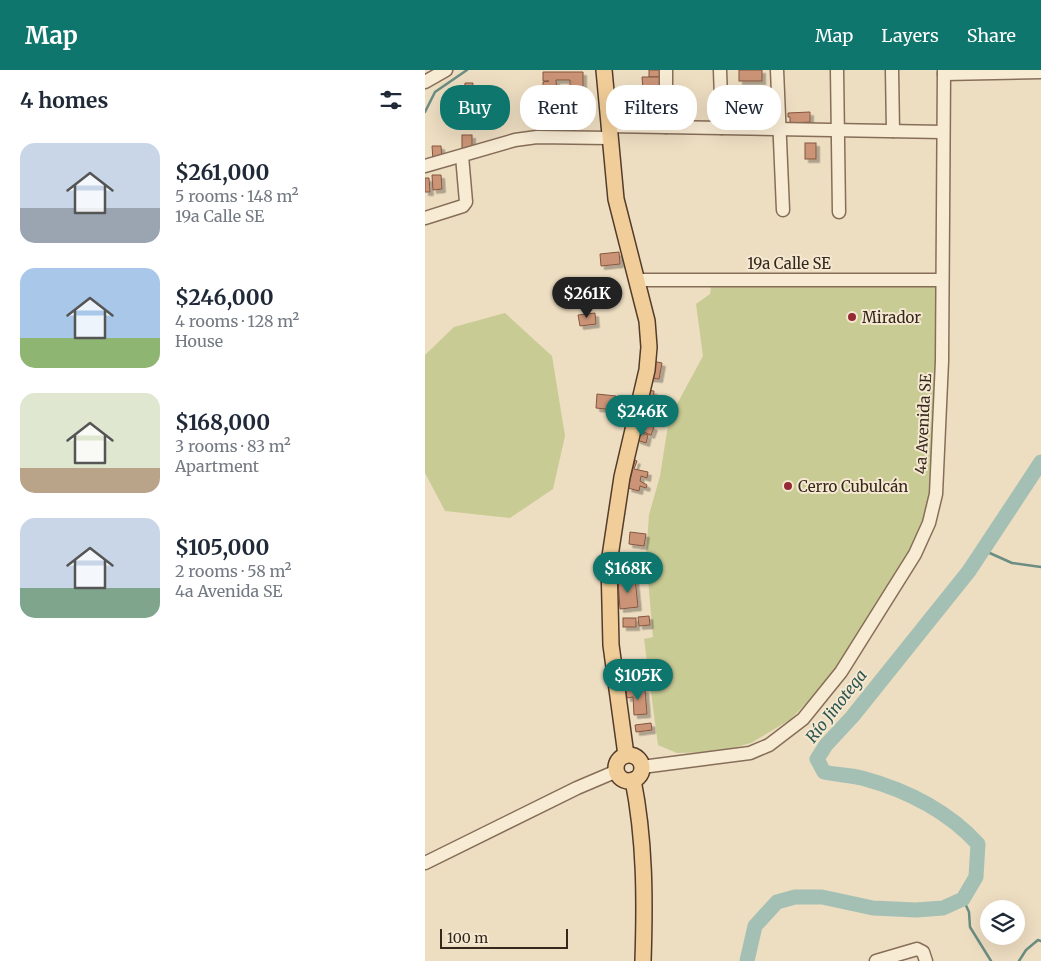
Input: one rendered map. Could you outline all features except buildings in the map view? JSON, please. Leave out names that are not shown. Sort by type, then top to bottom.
[{"type":"main road","points":[[604,70],[616,199],[647,322],[647,370],[621,477],[612,532],[609,586],[611,645],[626,755]]},
{"type":"main road","points":[[626,755],[637,757],[642,767],[639,775],[633,780],[623,779],[617,771],[619,760],[626,755]]},
{"type":"main road","points":[[633,780],[638,807],[646,889],[643,961]]},
{"type":"street","points":[[425,82],[446,70]]},
{"type":"street","points":[[666,70],[666,85]]},
{"type":"street","points":[[720,70],[721,85]]},
{"type":"street","points":[[777,70],[778,85]]},
{"type":"street","points":[[837,70],[839,212]]},
{"type":"street","points":[[892,70],[893,131]]},
{"type":"street","points":[[944,72],[1041,72]]},
{"type":"street","name":"4a Avenida SE","points":[[642,767],[750,753],[769,745],[803,719],[841,672],[915,554],[929,523],[936,494],[942,361],[944,72]]},
{"type":"street","points":[[781,129],[943,132]]},
{"type":"street","points":[[425,166],[515,140],[620,130]]},
{"type":"street","points":[[779,130],[783,210]]},
{"type":"street","points":[[425,218],[463,206],[467,202],[462,156]]},
{"type":"street","name":"19a Calle SE","points":[[636,280],[942,280]]},
{"type":"street","points":[[425,863],[577,788],[617,771]]},
{"type":"street","points":[[876,961],[917,949],[921,950],[925,961]]},
{"type":"green space","name":"Cerro Cubulcán","points":[[712,281],[941,283],[935,494],[914,553],[827,681],[791,719],[751,743],[718,752],[677,753],[658,745],[644,639],[653,637],[646,556],[649,515],[660,476],[669,419],[703,356],[696,304],[710,294]]},
{"type":"green space","points":[[505,313],[552,356],[565,436],[553,489],[510,518],[445,511],[425,473],[425,355],[454,327]]},
{"type":"waterway","points":[[425,112],[435,92],[467,70]]},
{"type":"waterway","name":"Río Jinotega","points":[[747,961],[755,926],[777,902],[795,897],[822,897],[873,908],[916,910],[943,908],[963,899],[976,877],[978,844],[953,821],[910,795],[862,778],[824,772],[817,759],[826,745],[852,717],[969,571],[1041,462]]},
{"type":"waterway","points":[[983,550],[1012,563],[1041,567]]},
{"type":"waterway","points":[[963,899],[969,912],[970,927],[991,961]]},
{"type":"waterway","points":[[1019,961],[1026,950],[1038,940],[1041,941]]},
{"type":"place","name":"Mirador","points":[[852,317]]},
{"type":"place","name":"Cerro Cubulcán","points":[[788,486]]}]
